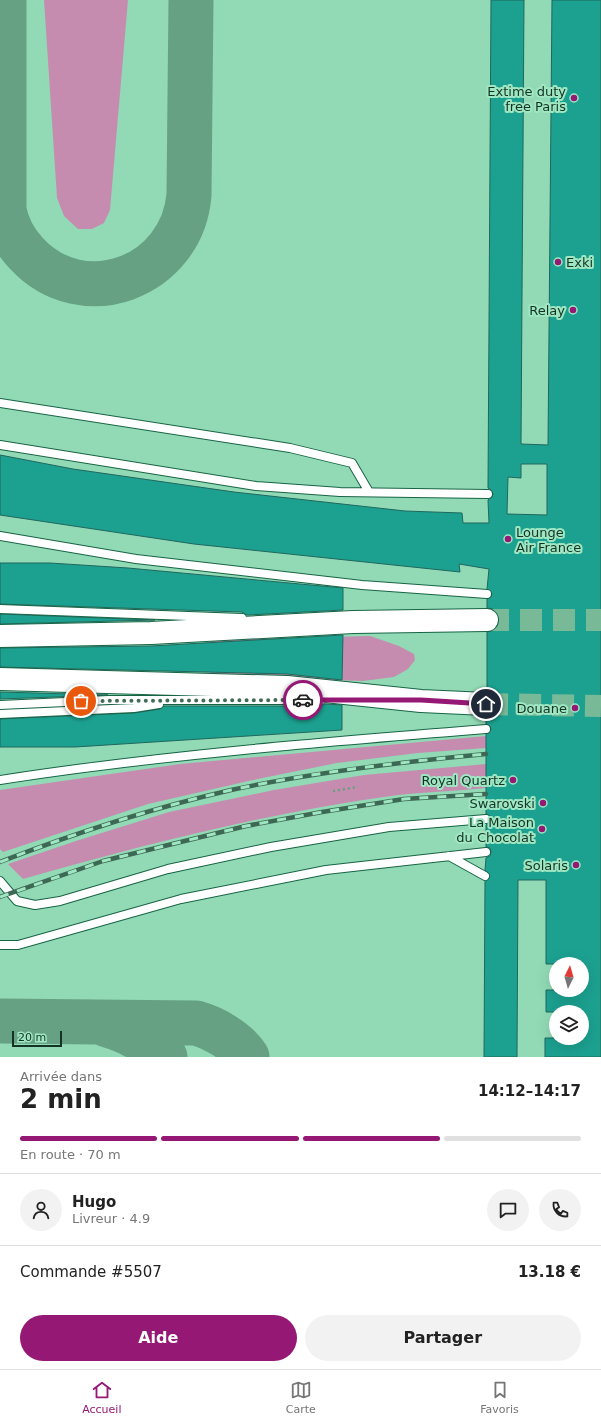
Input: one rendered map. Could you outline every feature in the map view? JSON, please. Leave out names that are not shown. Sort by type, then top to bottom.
[{"type":"main road","points":[[0,636],[151,633],[353,622],[487,620]]},
{"type":"main road","points":[[0,679],[287,687],[421,700],[486,704]]},
{"type":"lane","points":[[0,403],[290,448],[352,463],[369,492]]},
{"type":"lane","points":[[0,445],[256,486],[369,492],[488,494]]},
{"type":"lane","points":[[0,536],[136,559],[362,585],[487,594]]},
{"type":"lane","points":[[0,603],[15,610]]},
{"type":"lane","points":[[0,609],[353,622]]},
{"type":"lane","points":[[0,705],[109,700],[421,700]]},
{"type":"lane","points":[[0,714],[134,708],[184,700]]},
{"type":"lane","points":[[0,780],[96,765],[300,744],[486,729]]},
{"type":"lane","points":[[0,882],[17,901],[35,905],[60,901],[168,869],[271,847],[389,827],[486,819]]},
{"type":"lane","points":[[0,945],[18,945],[181,899],[326,870],[486,852]]},
{"type":"lane","points":[[448,856],[485,876]]},
{"type":"path","points":[[334,792],[358,787]]},
{"type":"shaded area","points":[[44,0],[128,0],[110,210],[104,223],[92,229],[78,229],[64,216],[57,198]]},
{"type":"shaded area","points":[[370,636],[399,646],[414,654],[415,660],[408,669],[394,677],[363,681],[211,676],[211,640]]},
{"type":"shaded area","points":[[486,736],[486,748],[418,753],[337,763],[253,780],[148,804],[3,852],[0,849],[0,790],[180,764]]},
{"type":"shaded area","points":[[486,764],[486,788],[398,795],[303,810],[209,830],[23,879],[8,864],[169,812],[274,790],[364,775]]},
{"type":"building","points":[[491,0],[524,0],[521,444],[548,445],[552,0],[601,0],[601,1057],[545,1057],[545,1038],[549,1038],[549,1045],[589,1045],[589,1005],[549,1005],[549,1012],[546,1012],[546,990],[549,990],[549,997],[589,997],[589,957],[549,957],[549,964],[546,964],[546,880],[518,880],[517,1057],[484,1057],[485,881],[490,876],[485,870],[486,858],[490,856],[491,852],[490,848],[486,847],[486,825],[491,819],[490,816],[486,814],[486,734],[489,733],[491,729],[490,726],[486,724],[486,716],[492,715],[496,711],[498,704],[497,698],[493,694],[487,692],[487,632],[494,630],[498,626],[499,620],[497,613],[493,609],[487,608],[487,599],[491,597],[492,594],[487,589],[489,569],[459,564],[460,572],[194,544],[0,515],[0,455],[73,469],[234,492],[405,511],[462,513],[463,523],[489,523],[488,500],[493,494],[488,488]],"holes":[[[521,464],[547,464],[547,515],[507,514],[508,477],[521,478]]]},
{"type":"building","points":[[0,563],[50,563],[128,568],[343,588],[343,610],[247,615],[242,612],[0,604]]},
{"type":"building","points":[[0,614],[155,620],[0,624]]},
{"type":"building","points":[[343,635],[342,680],[287,674],[0,667],[0,648],[151,646]]},
{"type":"building","points":[[0,692],[108,695],[0,699]]},
{"type":"building","points":[[325,704],[342,705],[342,730],[75,747],[0,747],[0,719],[134,713],[160,709],[164,706],[321,706]]},
{"type":"taxiway","points":[[4,0],[4,210],[7,222],[15,238],[26,253],[49,272],[75,282],[101,284],[126,278],[149,266],[169,247],[182,224],[189,195],[191,0]]},
{"type":"taxiway","points":[[0,1021],[196,1023],[210,1028],[224,1036],[243,1051],[247,1057]]},
{"type":"taxiway","points":[[107,1025],[138,1038],[165,1057]]},
{"type":"tunnel","points":[[487,620],[601,620]]},
{"type":"tunnel","points":[[486,704],[601,706]]},
{"type":"railway","points":[[0,862],[114,822],[231,790],[358,768],[486,754]]},
{"type":"railway","points":[[0,897],[103,861],[246,826],[404,799],[486,794]]},
{"type":"way so far","points":[[81,701],[303,700]]},
{"type":"place","name":"Extime duty free Paris","points":[[574,98]]},
{"type":"place","name":"Exki","points":[[558,262]]},
{"type":"place","name":"Relay","points":[[573,310]]},
{"type":"place","name":"Lounge Air France","points":[[508,539]]},
{"type":"place","name":"Douane","points":[[575,708]]},
{"type":"place","name":"Royal Quartz","points":[[513,780]]},
{"type":"place","name":"Swarovski","points":[[543,803]]},
{"type":"place","name":"La Maison du Chocolat","points":[[542,829]]},
{"type":"place","name":"Solaris","points":[[576,865]]},
{"type":"route","points":[[303,700],[421,700],[486,704]]}]
